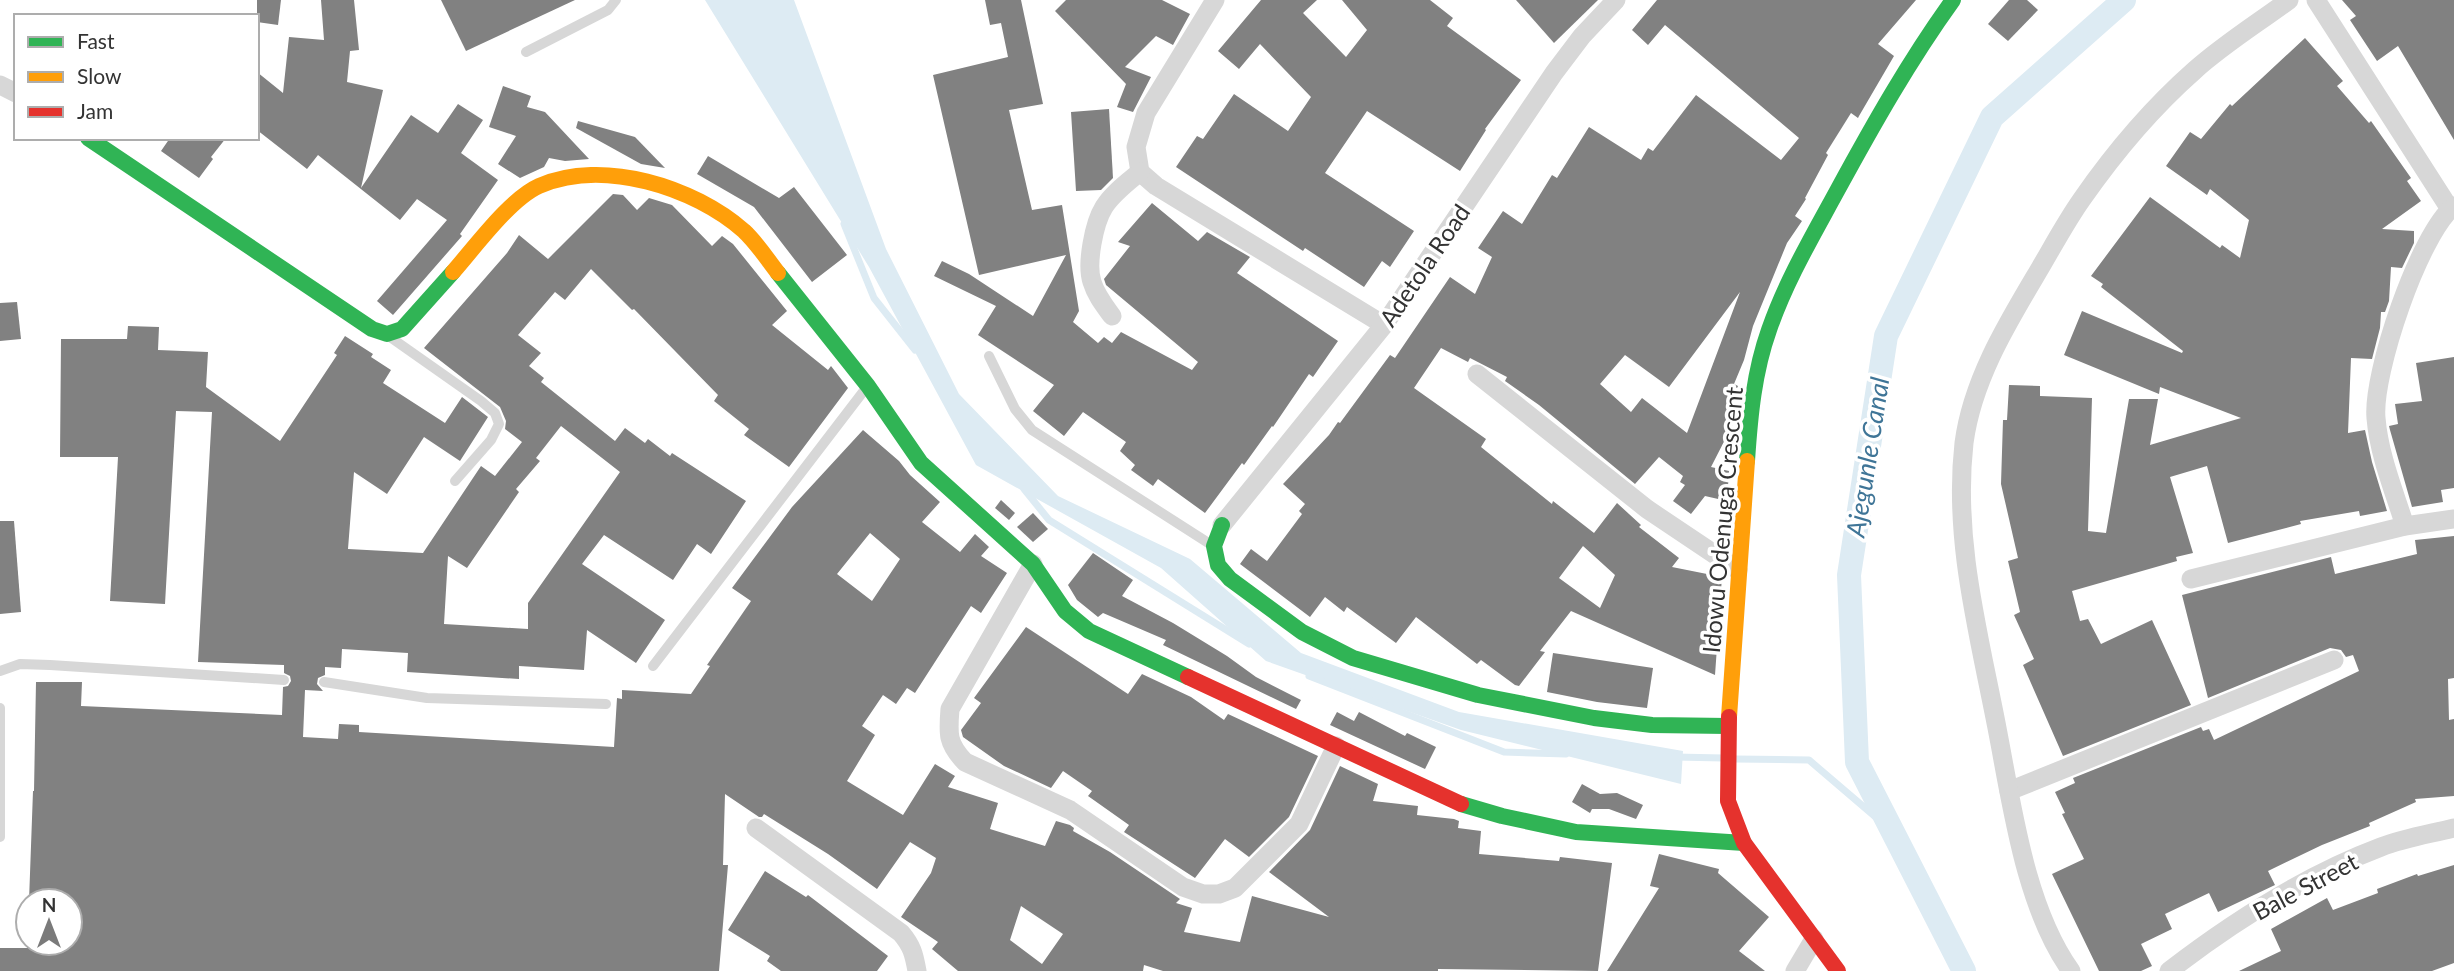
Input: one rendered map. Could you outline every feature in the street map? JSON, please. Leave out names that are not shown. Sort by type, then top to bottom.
[{"type":"street","points":[[1215,0],[1146,113],[1136,147],[1140,172],[1156,186],[1384,325]]},
{"type":"street","name":"Adetola Road","points":[[1222,525],[1384,325],[1554,73],[1582,36],[1616,0]]},
{"type":"street","name":"Idowu Odenuga Crescent","points":[[1744,843],[1728,801],[1728,726],[1751,403],[1768,332],[1788,281],[1892,91],[1952,0]]},
{"type":"street","points":[[2071,971],[2060,955],[2025,864],[2009,790],[1964,557],[1961,499],[1964,441],[1976,392],[2003,331],[2082,200],[2153,111],[2196,69],[2289,0]]},
{"type":"street","points":[[2316,0],[2452,207],[2425,247],[2410,281],[2377,383],[2375,417],[2384,458],[2405,526]]},
{"type":"street","points":[[91,140],[372,329],[387,334],[402,329],[514,203],[538,186],[564,178],[598,175],[654,182],[679,190],[713,209],[745,232],[868,387],[921,463],[1033,564],[1065,611],[1089,631],[1461,804],[1576,832],[1744,843],[1777,892],[1838,971]]},
{"type":"street","points":[[1112,316],[1097,295],[1091,280],[1090,265],[1096,227],[1104,207],[1140,172]]},
{"type":"street","points":[[1477,374],[1607,479],[1738,570]]},
{"type":"street","points":[[2191,579],[2405,526],[2454,519]]},
{"type":"street","points":[[1222,525],[1214,547],[1218,565],[1230,579],[1302,632],[1353,658],[1478,695],[1594,718],[1653,725],[1728,726]]},
{"type":"street","points":[[1033,564],[950,709],[948,732],[952,749],[965,762],[1070,810],[1183,887],[1203,894],[1219,894],[1235,888],[1299,824],[1336,746]]},
{"type":"street","points":[[2009,790],[2334,660]]},
{"type":"street","points":[[756,828],[901,933],[911,944],[917,971]]},
{"type":"street","name":"Bale Street","points":[[2169,971],[2217,935],[2316,875],[2384,846],[2454,828]]},
{"type":"street","points":[[1795,971],[1814,939]]},
{"type":"lane","points":[[526,52],[608,10],[616,0]]},
{"type":"lane","points":[[387,334],[495,413],[499,424],[491,440],[455,481]]},
{"type":"lane","points":[[989,356],[1015,409],[1032,430],[1214,547]]},
{"type":"lane","points":[[653,666],[868,387]]},
{"type":"lane","points":[[0,671],[20,664],[284,680]]},
{"type":"lane","points":[[324,682],[427,698],[606,704]]},
{"type":"lane","points":[[0,708],[0,837]]},
{"type":"shaded area","points":[[705,0],[794,0],[886,249],[959,394],[1058,496],[1190,559],[1301,653],[1459,712],[1683,751],[1681,784],[1461,730],[1266,661],[1161,568],[976,465],[869,267]]},
{"type":"building","points":[[257,0],[281,0],[278,25],[259,22]]},
{"type":"building","points":[[321,0],[354,0],[359,50],[350,51],[347,82],[383,90],[361,188],[411,115],[438,133],[458,104],[483,120],[461,153],[498,180],[460,234],[462,236],[393,315],[377,301],[447,220],[417,199],[400,220],[318,155],[307,169],[259,132],[259,74],[283,93],[289,37],[324,40]]},
{"type":"building","points":[[441,0],[575,0],[466,51]]},
{"type":"building","points":[[985,0],[1021,0],[1043,104],[1009,110],[1032,210],[1062,205],[1079,311],[1073,322],[1098,343],[1104,337],[1112,343],[1121,332],[1192,370],[1198,362],[1106,285],[1104,279],[1130,246],[1118,242],[1152,203],[1198,241],[1207,232],[1250,257],[1237,273],[1338,341],[1313,377],[1309,374],[1273,427],[1205,513],[1158,479],[1153,486],[1131,470],[1135,465],[1120,451],[1126,442],[1083,412],[1064,436],[1033,411],[1054,385],[978,335],[996,306],[934,276],[942,261],[969,274],[1033,316],[1066,255],[979,275],[933,75],[1008,57],[1001,23],[990,25]]},
{"type":"building","points":[[1066,0],[1162,0],[1190,14],[1173,45],[1156,36],[1125,67],[1151,77],[1133,112],[1117,107],[1126,84],[1055,11]]},
{"type":"building","points":[[1261,0],[1317,0],[1303,13],[1346,57],[1367,30],[1342,0],[1430,0],[1453,18],[1447,26],[1521,80],[1485,129],[1460,171],[1367,111],[1325,173],[1414,231],[1390,267],[1382,261],[1364,287],[1305,248],[1303,251],[1176,167],[1197,136],[1203,139],[1234,94],[1288,131],[1311,97],[1260,44],[1239,69],[1218,51]]},
{"type":"building","points":[[1516,0],[1598,0],[1554,43]]},
{"type":"building","points":[[1657,0],[1916,0],[1878,44],[1894,56],[1858,118],[1851,113],[1826,153],[1828,155],[1795,216],[1802,221],[1787,243],[1753,326],[1734,384],[1738,386],[1733,424],[1711,467],[1729,471],[1727,501],[1705,496],[1691,514],[1673,501],[1685,485],[1680,482],[1683,476],[1659,457],[1635,484],[1539,405],[1505,381],[1507,377],[1470,358],[1468,362],[1441,348],[1414,388],[1486,439],[1481,447],[1552,504],[1553,501],[1594,533],[1617,503],[1641,525],[1639,527],[1679,558],[1672,567],[1722,577],[1715,675],[1571,611],[1540,651],[1545,652],[1519,686],[1481,660],[1477,664],[1416,617],[1396,643],[1347,607],[1344,612],[1325,597],[1310,617],[1240,564],[1251,549],[1267,561],[1302,514],[1299,511],[1305,504],[1283,484],[1338,422],[1340,423],[1390,355],[1395,358],[1450,277],[1475,294],[1492,257],[1478,248],[1503,211],[1522,224],[1552,175],[1557,178],[1589,127],[1641,160],[1648,148],[1653,151],[1696,95],[1781,160],[1799,138],[1665,25],[1648,45],[1632,30]],"holes":[[[1740,292],[1687,433],[1642,398],[1631,412],[1600,384],[1625,355],[1669,387]],[[1583,546],[1615,575],[1600,608],[1559,578]]]},
{"type":"building","points":[[2009,0],[2027,0],[2038,10],[2008,41],[1988,24]]},
{"type":"building","points":[[2342,0],[2454,0],[2454,140],[2398,46],[2377,61],[2350,20],[2356,16]]},
{"type":"building","points":[[2305,38],[2343,81],[2337,86],[2369,123],[2371,121],[2411,178],[2407,181],[2421,201],[2382,229],[2414,231],[2414,243],[2402,268],[2391,267],[2389,301],[2385,312],[2381,312],[2372,359],[2351,358],[2348,433],[2365,430],[2387,511],[2360,516],[2359,511],[2300,521],[2301,524],[2228,543],[2207,466],[2170,477],[2193,553],[2176,557],[2177,561],[2072,591],[2080,621],[2088,619],[2101,644],[2152,620],[2191,705],[2063,756],[2023,665],[2034,659],[2014,615],[2020,612],[2008,561],[2018,558],[2001,484],[2003,420],[2007,420],[2009,385],[2040,386],[2040,396],[2092,398],[2088,531],[2106,533],[2129,399],[2158,399],[2150,445],[2241,418],[2160,387],[2159,394],[2064,355],[2082,311],[2182,353],[2183,351],[2101,287],[2103,284],[2091,276],[2150,197],[2220,248],[2222,245],[2240,258],[2249,220],[2210,189],[2207,195],[2166,166],[2190,132],[2201,139],[2230,104],[2232,106]]},
{"type":"building","points":[[503,86],[531,96],[527,107],[545,112],[589,159],[565,161],[549,158],[544,167],[520,178],[498,164],[516,136],[489,127]]},
{"type":"building","points":[[1109,109],[1113,178],[1101,190],[1076,191],[1071,112]]},
{"type":"building","points":[[578,121],[635,137],[665,168],[641,164],[576,128]]},
{"type":"building","points":[[169,140],[224,140],[199,178],[161,151]]},
{"type":"building","points":[[708,156],[779,198],[794,187],[847,255],[812,282],[754,207],[697,174]]},
{"type":"building","points":[[613,194],[623,195],[637,210],[649,198],[672,205],[712,246],[722,236],[733,244],[787,311],[772,325],[828,370],[831,366],[848,388],[789,467],[744,435],[749,429],[714,401],[718,395],[591,269],[565,300],[555,292],[518,335],[541,353],[529,366],[544,378],[541,382],[615,441],[625,428],[645,443],[648,439],[670,456],[672,453],[746,501],[711,554],[697,544],[673,580],[604,535],[582,564],[665,620],[636,663],[587,630],[584,670],[519,666],[519,679],[407,672],[408,653],[342,649],[341,668],[325,667],[325,675],[318,678],[317,684],[323,691],[305,690],[303,737],[338,739],[339,724],[359,725],[359,732],[614,747],[617,698],[622,699],[622,690],[691,694],[710,666],[707,665],[751,601],[732,588],[792,507],[863,430],[940,502],[922,522],[960,552],[975,534],[989,547],[981,556],[1007,573],[981,613],[971,606],[915,693],[907,688],[896,704],[883,695],[862,726],[875,735],[847,781],[903,815],[935,764],[955,776],[948,787],[998,803],[990,829],[1045,846],[1056,821],[1070,825],[1074,828],[1073,831],[1110,852],[1180,899],[1176,903],[1192,908],[1184,932],[1240,942],[1252,896],[1329,917],[1269,872],[1310,830],[1340,766],[1378,784],[1373,801],[1418,806],[1417,815],[1454,819],[1459,821],[1458,828],[1481,831],[1479,854],[1559,861],[1560,857],[1612,863],[1598,971],[1163,971],[1144,965],[1143,971],[958,971],[932,949],[938,942],[901,917],[931,873],[936,858],[910,842],[877,889],[764,814],[759,817],[725,794],[723,865],[728,865],[719,971],[0,971],[0,948],[14,948],[14,957],[84,957],[84,887],[30,887],[36,682],[82,682],[81,706],[282,715],[283,687],[288,686],[291,681],[290,676],[284,673],[284,665],[198,662],[212,412],[176,411],[165,604],[110,601],[118,457],[60,457],[61,339],[127,339],[128,326],[159,327],[158,350],[208,352],[206,387],[280,441],[337,355],[334,353],[345,336],[373,354],[371,357],[391,370],[383,383],[445,423],[462,397],[488,417],[460,461],[424,437],[387,494],[354,472],[348,549],[423,553],[481,466],[495,476],[522,442],[505,429],[506,421],[500,407],[424,348],[507,253],[519,235],[548,259]],"holes":[[[561,426],[620,472],[528,603],[528,629],[444,624],[448,556],[467,568],[519,492],[516,489],[540,461],[536,458]],[[870,533],[900,559],[872,601],[837,574]],[[1021,906],[1063,934],[1042,964],[1010,940]]]},
{"type":"building","points":[[17,302],[21,339],[0,341],[0,303]]},
{"type":"building","points":[[2454,357],[2454,488],[2441,490],[2443,502],[2412,507],[2389,426],[2398,424],[2395,404],[2422,401],[2416,363]]},
{"type":"building","points":[[1001,500],[1015,513],[1009,520],[995,508]]},
{"type":"building","points":[[1033,513],[1048,529],[1033,542],[1017,527]]},
{"type":"building","points":[[0,521],[14,521],[21,612],[0,614]]},
{"type":"building","points":[[2454,536],[2454,678],[2448,679],[2449,720],[2454,719],[2454,796],[2415,799],[2416,802],[2369,823],[2370,826],[2268,871],[2275,885],[2218,912],[2209,893],[2165,914],[2172,929],[2141,944],[2152,966],[2141,971],[2099,971],[2052,874],[2084,859],[2062,814],[2065,813],[2055,792],[2075,783],[2073,778],[2201,727],[2203,731],[2209,729],[2214,740],[2359,671],[2353,655],[2346,657],[2341,650],[2330,648],[2208,698],[2182,595],[2331,557],[2335,574],[2417,554],[2415,540]]},
{"type":"building","points":[[1093,553],[1133,580],[1122,596],[1173,623],[1256,677],[1301,700],[1296,709],[1163,645],[1166,640],[1103,613],[1098,617],[1077,600],[1068,585]]},
{"type":"building","points":[[1026,627],[1128,694],[1142,674],[1191,697],[1224,720],[1228,714],[1318,756],[1289,817],[1249,857],[1225,839],[1195,878],[1124,832],[1129,825],[1088,796],[1092,791],[1063,771],[1051,788],[1004,766],[963,737],[961,730],[981,703],[974,698]]},
{"type":"building","points":[[1553,653],[1653,668],[1647,708],[1547,692]]},
{"type":"building","points":[[1337,712],[1354,721],[1359,712],[1405,736],[1407,733],[1436,747],[1425,769],[1330,725]]},
{"type":"building","points":[[1582,784],[1600,794],[1617,793],[1643,805],[1636,819],[1609,809],[1592,809],[1590,813],[1572,802]]},
{"type":"building","points":[[1659,854],[1719,869],[1718,873],[1769,917],[1739,951],[1765,971],[1607,971],[1659,888],[1650,886]]},
{"type":"building","points":[[2454,865],[2454,963],[2432,971],[2239,971],[2281,951],[2271,929],[2327,898],[2333,910],[2378,893],[2377,889],[2417,874],[2418,876]]},
{"type":"building","points":[[765,871],[806,897],[808,895],[888,956],[877,971],[781,971],[767,961],[770,956],[728,930]]},
{"type":"waterway","name":"Ajegunle Canal","points":[[1964,971],[1857,762],[1849,575],[1886,336],[1992,117],[2124,0]]},
{"type":"waterway","points":[[844,224],[874,298],[915,350]]},
{"type":"waterway","points":[[1024,489],[1049,520],[1249,644]]},
{"type":"waterway","points":[[1309,676],[1504,752],[1566,754]]},
{"type":"waterway","points":[[1675,757],[1723,758]]},
{"type":"waterway","points":[[1735,759],[1809,760],[1892,831]]},
{"type":"traffic: fast","points":[[1747,461],[1756,378],[1769,330],[1783,294],[1878,118],[1921,46],[1953,0]]},
{"type":"traffic: fast","points":[[91,140],[372,329],[387,334],[402,329],[453,272]]},
{"type":"traffic: fast","points":[[778,273],[868,386],[921,463],[1033,564],[1065,611],[1089,631],[1188,677]]},
{"type":"traffic: fast","points":[[1222,525],[1214,546],[1218,565],[1230,579],[1302,632],[1353,658],[1478,695],[1594,718],[1652,725],[1728,726]]},
{"type":"traffic: fast","points":[[1461,804],[1576,832],[1744,843]]},
{"type":"traffic: slow","points":[[453,272],[493,224],[528,192],[564,178],[591,175],[619,176],[647,182],[700,201],[744,231],[778,273]]},
{"type":"traffic: slow","points":[[1729,717],[1747,461]]},
{"type":"traffic: jam","points":[[1188,677],[1461,804]]},
{"type":"traffic: jam","points":[[1729,717],[1728,801],[1744,843],[1838,971]]}]
